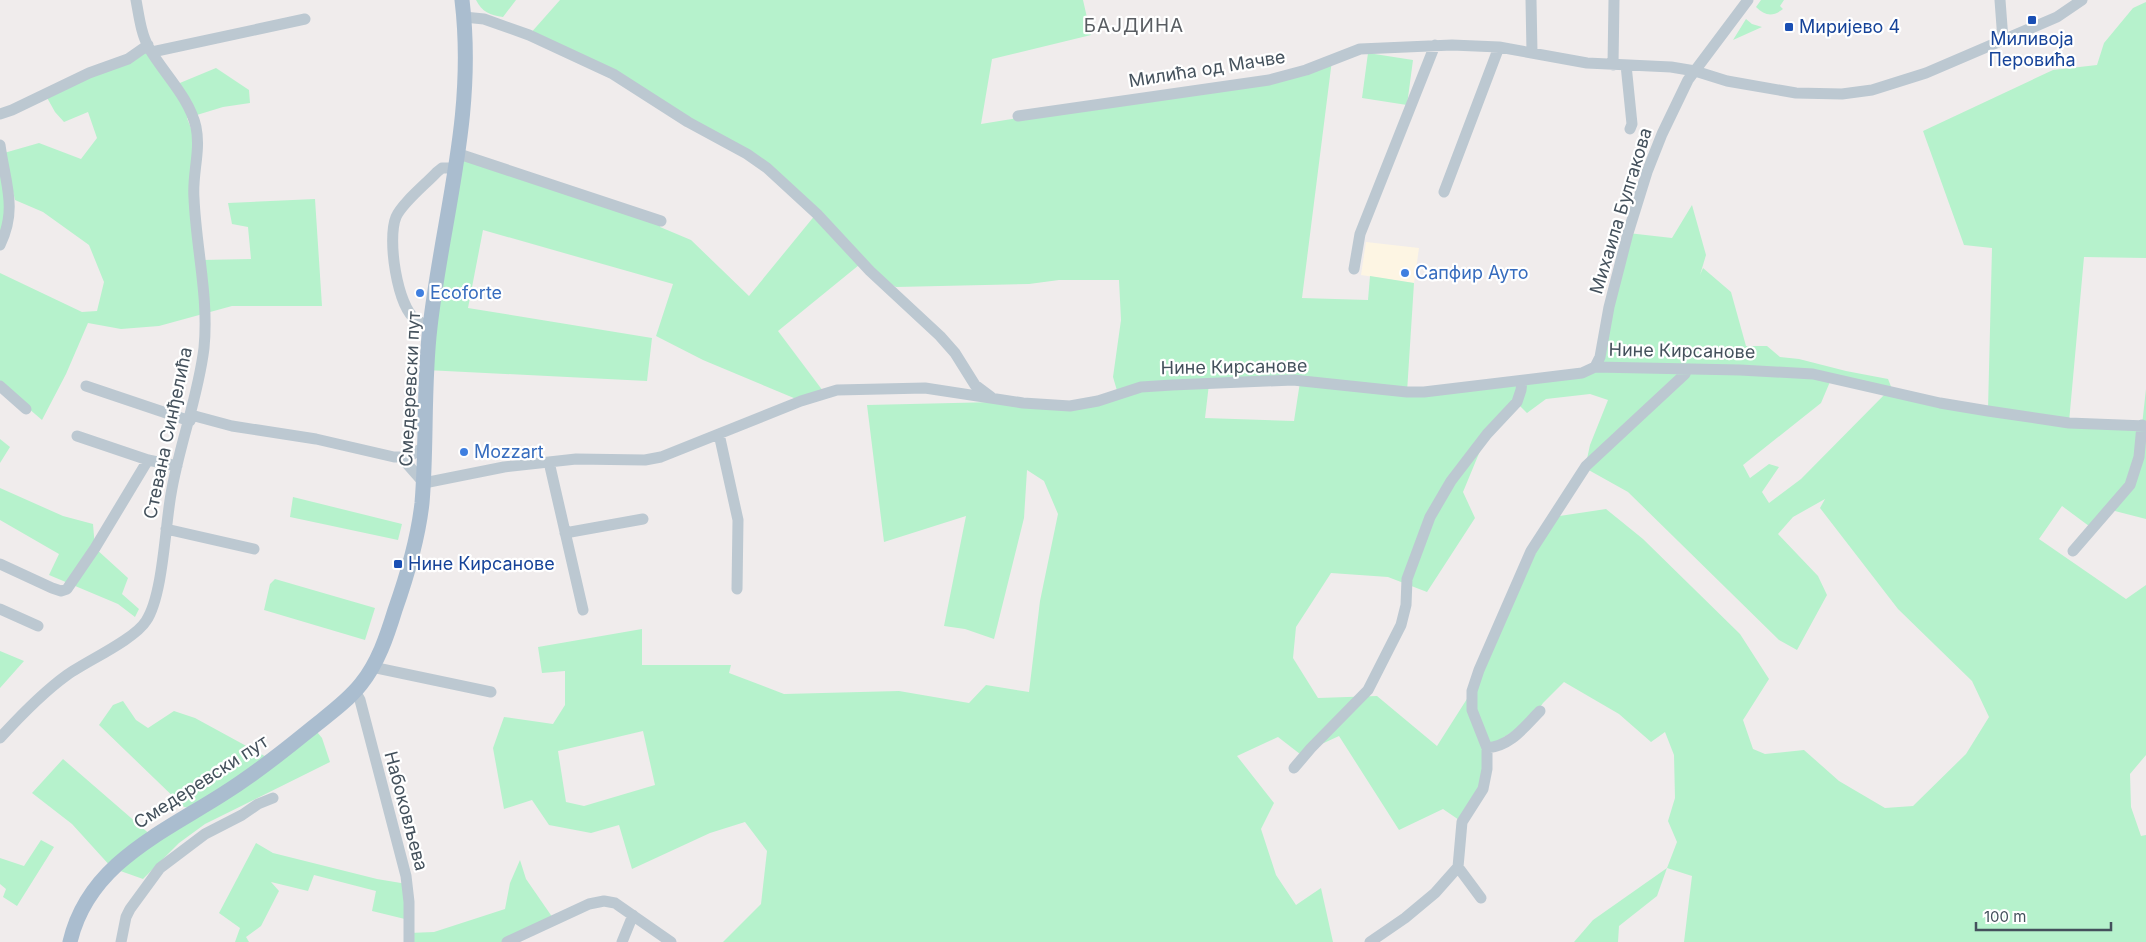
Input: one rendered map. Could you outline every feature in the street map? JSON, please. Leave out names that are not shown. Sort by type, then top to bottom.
[{"type":"main road","name":"Смедеревски пут","points":[[70,942],[85,903],[100,881],[120,860],[250,776],[324,718],[355,691],[372,667],[385,642],[415,544],[424,483],[426,370],[430,325],[458,161],[466,91],[462,0]]},
{"type":"street","name":"Стевана Синђелића","points":[[0,738],[54,684],[136,632],[143,626],[150,614],[157,590],[177,466],[191,418],[202,365],[205,334],[204,290],[193,192],[198,139],[195,121],[150,49],[144,36],[136,0]]},
{"type":"street","points":[[1531,0],[1532,52]]},
{"type":"street","points":[[1613,65],[1614,0]]},
{"type":"street","name":"Михаила Булгакова","points":[[1595,367],[1600,357],[1609,307],[1628,233],[1647,172],[1670,113],[1694,71],[1748,0]]},
{"type":"street","points":[[2000,0],[2003,40]]},
{"type":"street","name":"Милића од Мачве","points":[[1018,116],[1261,81],[1306,70],[1360,49],[1435,45],[1499,47],[1587,63],[1671,67],[1694,71],[1727,81],[1796,94],[1842,94],[1872,90],[1906,80],[2057,17],[2082,0]]},
{"type":"street","points":[[464,17],[484,19],[529,35],[612,74],[688,122],[747,154],[767,168],[810,206],[870,271],[940,336],[954,353],[975,385],[997,400]]},
{"type":"street","points":[[0,114],[89,73],[150,49],[305,19]]},
{"type":"street","points":[[1354,269],[1360,234],[1435,45]]},
{"type":"street","points":[[1444,192],[1499,47]]},
{"type":"street","points":[[1626,65],[1632,124],[1630,129]]},
{"type":"street","points":[[0,145],[10,204],[7,228],[0,245]]},
{"type":"street","points":[[430,325],[416,320],[408,311],[395,268],[393,233],[396,217],[442,168],[458,161],[661,221]]},
{"type":"street","name":"Нине Кирсанове","points":[[424,483],[504,467],[583,458],[654,459],[677,452],[802,401],[837,390],[925,388],[997,400],[1070,406],[1098,401],[1141,387],[1270,380],[1293,380],[1407,392],[1441,391],[1522,381],[1582,373],[1595,367],[1788,371],[1814,374],[1940,403],[2069,422],[2144,426]]},
{"type":"street","points":[[1370,942],[1405,918],[1435,893],[1458,867],[1462,822],[1483,789],[1488,769],[1487,748],[1472,710],[1472,691],[1479,670],[1531,551],[1586,466],[1685,374],[1687,369]]},
{"type":"street","points":[[1294,768],[1368,690],[1401,625],[1406,605],[1407,579],[1430,517],[1451,481],[1487,434],[1516,402],[1521,390],[1522,381]]},
{"type":"street","points":[[0,386],[26,409]]},
{"type":"street","points":[[86,386],[191,418],[316,439],[402,458],[414,455],[424,448]]},
{"type":"street","points":[[2073,552],[2130,485],[2139,457],[2144,426]]},
{"type":"street","points":[[719,434],[738,520],[737,589]]},
{"type":"street","points":[[77,436],[148,460],[177,466]]},
{"type":"street","points":[[402,458],[424,483]]},
{"type":"street","points":[[0,564],[61,591],[69,586],[148,460]]},
{"type":"street","points":[[549,462],[583,610]]},
{"type":"street","points":[[565,533],[643,519]]},
{"type":"street","points":[[166,530],[254,548]]},
{"type":"street","points":[[0,609],[38,626]]},
{"type":"street","points":[[372,667],[491,692]]},
{"type":"street","name":"Набоковљева","points":[[355,691],[360,700],[376,765],[400,847],[409,902],[409,942]]},
{"type":"street","points":[[1487,748],[1507,743],[1540,711]]},
{"type":"street","points":[[121,942],[126,917],[130,909],[160,868],[206,834],[242,815],[258,804],[273,798]]},
{"type":"street","points":[[1458,867],[1481,898]]},
{"type":"street","points":[[507,942],[589,904],[604,900],[615,903],[672,942]]},
{"type":"street","points":[[622,942],[633,915]]},
{"type":"shaded area","points":[[1366,242],[1419,248],[1414,283],[1361,275]]},
{"type":"green space","points":[[476,0],[516,0],[503,17],[487,12]]},
{"type":"green space","points":[[560,0],[1083,0],[1091,35],[992,59],[981,124],[1179,92],[1215,89],[1332,60],[1302,298],[1368,300],[1370,276],[1414,283],[1407,392],[1595,367],[1628,233],[1672,238],[1692,205],[1706,255],[1700,275],[1703,268],[1731,292],[1746,346],[1767,346],[1780,357],[1799,359],[1888,379],[1892,389],[1988,410],[1992,248],[1964,245],[1923,131],[2053,70],[2097,65],[2104,43],[2133,8],[2146,2],[2146,258],[2084,257],[2069,422],[2142,425],[2146,389],[2146,519],[2111,510],[2093,529],[2062,506],[2039,539],[2126,599],[2146,585],[2146,755],[2130,774],[2131,807],[2141,836],[2146,835],[2146,942],[1684,942],[1692,876],[1667,868],[1677,842],[1668,821],[1675,798],[1674,755],[1665,732],[1651,742],[1619,714],[1564,682],[1543,703],[1532,719],[1487,748],[1487,769],[1462,822],[1443,809],[1399,830],[1339,736],[1300,754],[1278,737],[1237,756],[1274,803],[1261,829],[1276,875],[1296,905],[1321,888],[1333,942],[723,942],[761,904],[767,851],[745,822],[710,833],[632,869],[619,825],[591,833],[549,825],[532,800],[504,809],[493,748],[504,717],[553,724],[565,705],[565,671],[542,673],[538,647],[642,629],[642,665],[731,665],[729,673],[784,694],[899,691],[969,703],[986,685],[1029,692],[1040,601],[1058,514],[1044,481],[1027,470],[1024,518],[994,639],[965,629],[944,626],[966,516],[884,542],[867,405],[1041,401],[1070,406],[1118,394],[1113,377],[1121,320],[1119,280],[1059,280],[1029,284],[896,287],[859,265],[778,331],[823,391],[801,401],[703,360],[656,336],[673,284],[483,230],[468,308],[652,338],[647,381],[426,370],[459,154],[661,221],[660,227],[691,240],[749,296],[816,214],[788,185],[643,94],[529,35]],"holes":[[[1832,377],[1887,392],[1801,479],[1769,503],[1762,492],[1779,467],[1769,464],[1750,478],[1743,465],[1821,403]],[[1300,382],[1294,421],[1205,418],[1209,384]],[[1590,394],[1608,400],[1590,445],[1585,468],[1628,492],[1779,640],[1797,650],[1827,595],[1818,576],[1778,534],[1793,517],[1825,499],[1820,508],[1898,609],[1972,681],[1989,717],[1966,754],[1913,806],[1885,808],[1839,781],[1804,750],[1765,754],[1753,749],[1743,720],[1769,679],[1740,634],[1643,539],[1606,509],[1553,517],[1479,670],[1472,691],[1437,746],[1377,696],[1318,698],[1293,658],[1296,627],[1331,573],[1388,577],[1427,592],[1475,518],[1463,492],[1487,434],[1516,402],[1527,413],[1546,399]],[[643,731],[655,785],[584,806],[566,802],[558,751]]]},
{"type":"green space","points":[[1761,0],[1784,0],[1780,6],[1783,9],[1776,13],[1766,14],[1756,7]]},
{"type":"green space","points":[[1746,19],[1752,24],[1762,27],[1733,40]]},
{"type":"green space","points":[[148,45],[175,85],[216,68],[249,90],[250,103],[223,107],[187,118],[192,131],[201,260],[251,259],[248,227],[232,224],[228,203],[315,199],[322,306],[232,306],[159,326],[121,329],[88,323],[66,374],[42,420],[0,384],[0,273],[82,312],[97,311],[104,282],[89,245],[43,212],[15,200],[4,153],[39,143],[81,159],[97,138],[88,112],[64,122],[55,112],[45,94]]},
{"type":"green space","points":[[1368,53],[1413,60],[1407,105],[1362,98]]},
{"type":"green space","points":[[0,159],[10,204],[0,245]]},
{"type":"green space","points":[[0,439],[10,447],[0,463]]},
{"type":"green space","points":[[0,488],[63,516],[93,524],[95,548],[128,578],[122,594],[139,609],[135,617],[118,604],[49,575],[59,554],[0,520]]},
{"type":"green space","points":[[293,497],[402,524],[398,540],[290,517]]},
{"type":"green space","points":[[275,579],[375,608],[365,640],[264,610],[270,584]]},
{"type":"green space","points":[[0,651],[24,661],[0,688]]},
{"type":"green space","points":[[123,701],[136,720],[148,728],[174,711],[195,718],[272,760],[313,727],[322,738],[330,762],[205,824],[179,843],[143,879],[112,868],[72,824],[32,793],[63,759],[153,837],[198,809],[184,807],[99,725],[113,705]]},
{"type":"green space","points":[[41,840],[54,847],[17,906],[3,897],[6,889],[0,884],[0,858],[24,866]]},
{"type":"green space","points":[[256,843],[273,853],[377,879],[407,884],[409,920],[372,911],[376,891],[314,875],[308,891],[271,882],[279,891],[261,926],[246,937],[249,942],[235,942],[240,928],[219,913]]},
{"type":"green space","points":[[520,860],[526,879],[555,921],[507,942],[409,942],[409,933],[434,932],[505,909],[510,883]]},
{"type":"green space","points":[[1667,868],[1657,896],[1619,926],[1618,942],[1574,942],[1593,920]]},
{"type":"place","name":"Миливоја Перовића","points":[[2032,20]]},
{"type":"place","name":"Миријево 4","points":[[1789,27]]},
{"type":"place","name":"Сапфир Ауто","points":[[1405,273]]},
{"type":"place","name":"Ecoforte","points":[[420,293]]},
{"type":"place","name":"Mozzart","points":[[464,452]]},
{"type":"place","name":"Нине Кирсанове","points":[[398,564]]},
{"type":"district","name":"БАЈДИНА","points":[[1134,25]]}]
